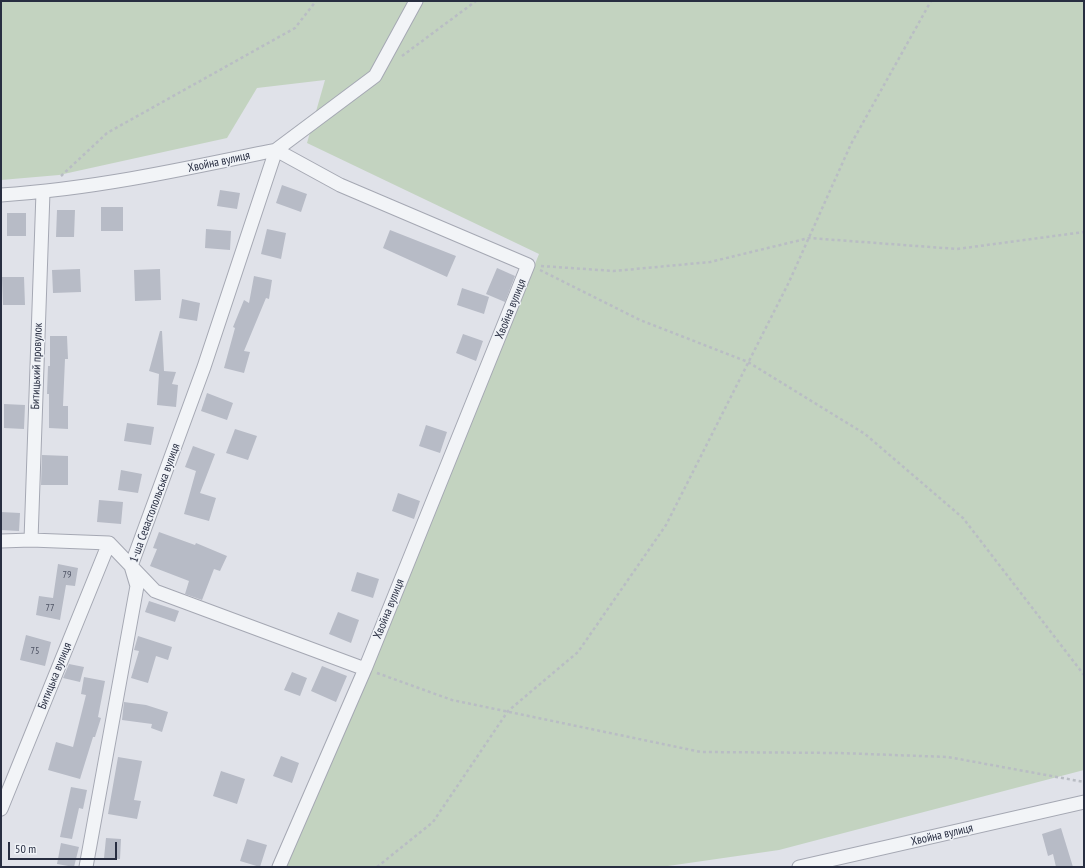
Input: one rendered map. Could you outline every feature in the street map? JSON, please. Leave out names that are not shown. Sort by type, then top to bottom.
[{"type":"street","points":[[276,150],[374,76],[416,1]]},
{"type":"street","name":"Хвойна вулиця","points":[[1,195],[42,192],[159,175],[276,150],[340,185],[528,265],[365,669],[279,867]]},
{"type":"street","name":"1-ша Севастопольська вулиця","points":[[86,867],[137,586],[131,566],[204,367],[276,150]]},
{"type":"street","name":"Битицький провулок","points":[[31,540],[42,192]]},
{"type":"street","points":[[1,541],[31,540],[109,543],[155,591],[365,669]]},
{"type":"street","name":"Битицька вулиця","points":[[1,809],[109,543]]},
{"type":"street","name":"Хвойна вулиця","points":[[799,867],[1084,802]]},
{"type":"path","points":[[60,176],[107,133],[295,28],[316,1]]},
{"type":"path","points":[[400,58],[476,1]]},
{"type":"path","points":[[377,867],[433,822],[508,711],[578,652],[662,531],[790,282],[851,144],[931,1]]},
{"type":"path","points":[[528,265],[614,271],[710,262],[809,238],[957,249],[1084,232]]},
{"type":"path","points":[[528,265],[640,320],[748,362],[865,434],[963,518],[1084,675]]},
{"type":"path","points":[[365,669],[452,700],[701,752],[839,753],[948,758],[1084,782]]},
{"type":"green space","points":[[1,1],[1084,1],[1084,770],[779,850],[661,867],[285,867],[367,681],[539,254],[307,143],[325,80],[257,88],[227,138],[59,175],[1,180]]},
{"type":"building","points":[[282,185],[307,194],[301,212],[276,203]]},
{"type":"building","points":[[220,190],[240,193],[237,209],[217,206]]},
{"type":"building","points":[[101,207],[123,207],[123,231],[101,231]]},
{"type":"building","points":[[57,210],[75,210],[74,237],[56,237]]},
{"type":"building","points":[[7,213],[26,213],[26,236],[7,236]]},
{"type":"building","points":[[206,229],[231,231],[230,250],[205,248]]},
{"type":"building","points":[[267,229],[286,233],[281,259],[261,254]]},
{"type":"building","points":[[390,230],[456,256],[447,277],[383,248]]},
{"type":"building","points":[[497,268],[515,276],[505,302],[486,294]]},
{"type":"building","points":[[80,269],[81,292],[53,293],[52,270]]},
{"type":"building","points":[[160,269],[161,300],[135,301],[134,270]]},
{"type":"building","points":[[254,276],[272,280],[269,299],[266,298],[244,351],[250,352],[244,373],[224,368],[235,328],[233,327],[244,300],[249,303]]},
{"type":"building","points":[[2,277],[24,277],[25,305],[3,305]]},
{"type":"building","points":[[462,288],[489,297],[484,314],[457,305]]},
{"type":"building","points":[[182,299],[200,303],[197,321],[179,318]]},
{"type":"building","points":[[160,331],[162,331],[164,371],[176,372],[172,384],[178,385],[176,407],[157,405],[159,374],[149,371]]},
{"type":"building","points":[[463,334],[483,341],[476,361],[456,353]]},
{"type":"building","points":[[50,336],[67,336],[68,359],[65,359],[63,406],[68,406],[68,429],[49,428],[49,394],[47,394],[48,366],[50,366]]},
{"type":"building","points":[[207,393],[233,403],[227,420],[201,411]]},
{"type":"building","points":[[4,404],[25,405],[24,429],[4,428]]},
{"type":"building","points":[[127,423],[154,427],[151,445],[124,441]]},
{"type":"building","points":[[426,425],[447,432],[440,453],[419,446]]},
{"type":"building","points":[[235,429],[257,436],[248,460],[226,453]]},
{"type":"building","points":[[193,446],[215,454],[200,493],[216,498],[209,521],[184,514],[196,471],[185,467]]},
{"type":"building","points":[[42,455],[68,456],[68,485],[41,485]]},
{"type":"building","points":[[121,470],[142,474],[138,493],[118,490]]},
{"type":"building","points":[[398,493],[420,501],[414,519],[392,511]]},
{"type":"building","points":[[99,500],[123,502],[121,524],[97,522]]},
{"type":"building","points":[[1,512],[20,513],[19,531],[1,530]]},
{"type":"building","points":[[159,532],[195,545],[196,543],[227,556],[220,571],[214,569],[202,600],[185,594],[189,581],[150,566],[157,549],[153,548]]},
{"type":"building","points":[[58,564],[78,568],[75,586],[66,585],[60,620],[36,615],[39,596],[53,598]]},
{"type":"building","points":[[357,572],[379,579],[373,598],[351,591]]},
{"type":"building","points":[[149,601],[179,611],[175,622],[145,612]]},
{"type":"building","points":[[338,612],[359,620],[351,643],[329,634]]},
{"type":"building","points":[[26,635],[51,642],[45,666],[20,660]]},
{"type":"building","points":[[138,636],[172,647],[168,660],[156,656],[148,683],[131,678],[139,651],[134,650]]},
{"type":"building","points":[[69,664],[84,667],[80,682],[63,678]]},
{"type":"building","points":[[322,666],[347,676],[336,702],[311,691]]},
{"type":"building","points":[[292,672],[307,678],[300,696],[284,690]]},
{"type":"building","points":[[84,677],[105,681],[98,717],[101,718],[95,737],[93,737],[80,779],[48,770],[56,742],[73,747],[86,695],[81,694]]},
{"type":"building","points":[[124,702],[146,705],[168,712],[162,732],[151,728],[152,724],[122,720]]},
{"type":"building","points":[[281,756],[299,763],[292,783],[273,776]]},
{"type":"building","points":[[118,757],[142,761],[134,800],[141,801],[137,819],[108,814]]},
{"type":"building","points":[[221,771],[245,779],[237,804],[213,796]]},
{"type":"building","points":[[71,787],[87,790],[83,809],[79,808],[72,839],[60,837]]},
{"type":"building","points":[[1061,828],[1073,867],[1056,867],[1053,854],[1048,856],[1042,834]]},
{"type":"building","points":[[106,838],[121,839],[120,859],[104,858]]},
{"type":"building","points":[[247,839],[267,845],[260,867],[240,861]]},
{"type":"building","points":[[61,843],[79,847],[74,867],[57,864]]}]
